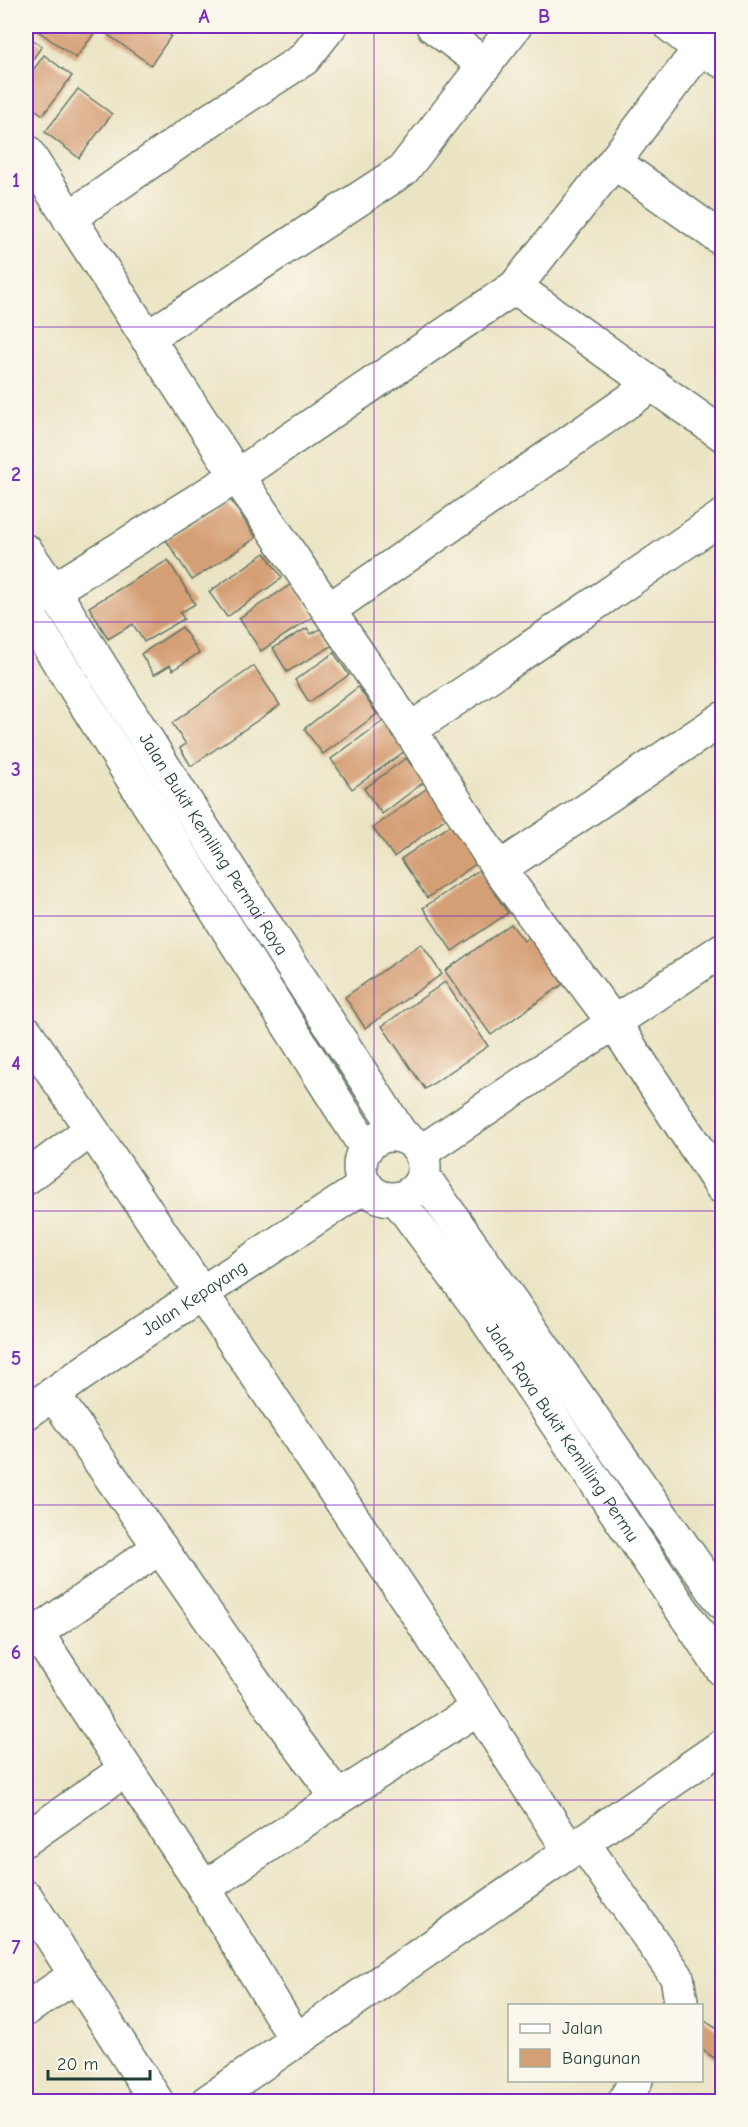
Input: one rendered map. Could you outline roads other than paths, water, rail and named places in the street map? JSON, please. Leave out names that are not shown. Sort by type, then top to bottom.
[{"type":"street","points":[[69,218],[219,114],[304,59],[330,26]]},
{"type":"street","points":[[433,26],[485,65]]},
{"type":"street","points":[[147,338],[403,170],[515,26]]},
{"type":"street","points":[[26,609],[237,476],[515,287],[614,162],[713,45],[671,26]]},
{"type":"street","points":[[26,151],[237,476],[410,730],[499,869],[614,1023],[721,1182]]},
{"type":"street","points":[[614,162],[723,239]]},
{"type":"street","points":[[515,287],[723,434]]},
{"type":"street","points":[[329,610],[652,384]]},
{"type":"street","points":[[410,730],[723,518]]},
{"type":"street","name":"Jalan Bukit Kemiling Permai Raya","points":[[26,551],[415,1155]]},
{"type":"street","name":"Jalan Bukit Kemiling Permai Raya","points":[[26,609],[366,1148]]},
{"type":"street","points":[[499,869],[723,719]]},
{"type":"street","points":[[415,1155],[723,950]]},
{"type":"street","points":[[26,1032],[416,1612],[478,1708],[576,1847],[677,1977],[681,2001],[679,2004]]},
{"type":"street","points":[[26,1178],[91,1130]]},
{"type":"street","points":[[388,1135],[415,1155],[418,1187],[397,1199],[386,1199],[374,1194],[366,1185],[361,1174],[361,1161],[366,1148],[376,1140],[388,1135]]},
{"type":"street","name":"Jalan Raya Bukit Kemilling Permu","points":[[415,1155],[723,1602]]},
{"type":"street","name":"Jalan Kepayang","points":[[26,1413],[120,1347],[366,1185]]},
{"type":"street","name":"Jalan Raya Bukit Kemilling Permu","points":[[397,1199],[480,1310],[723,1670]]},
{"type":"street","points":[[53,1394],[284,1725],[338,1798]]},
{"type":"street","points":[[159,1547],[31,1636],[126,1768],[204,1888],[296,2040]]},
{"type":"street","points":[[204,1888],[478,1708]]},
{"type":"street","points":[[207,2102],[723,1746]]},
{"type":"street","points":[[26,1839],[126,1768]]},
{"type":"street","points":[[26,1898],[157,2102]]},
{"type":"street","points":[[26,2009],[75,1976]]},
{"type":"street","points":[[624,2102],[635,2082]]}]
